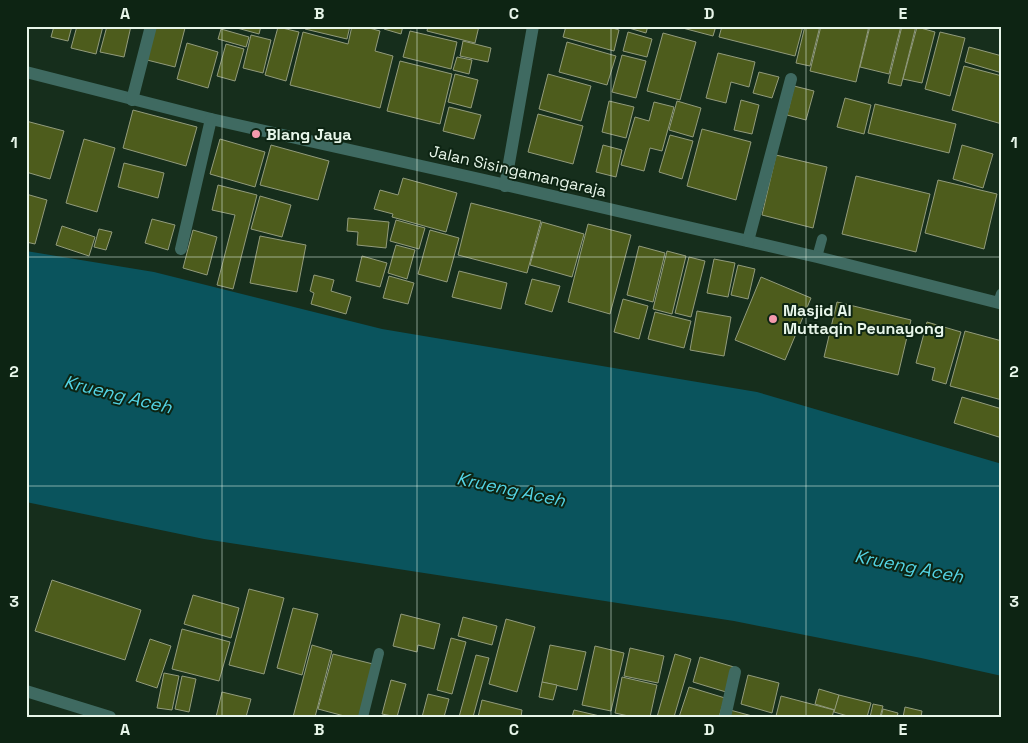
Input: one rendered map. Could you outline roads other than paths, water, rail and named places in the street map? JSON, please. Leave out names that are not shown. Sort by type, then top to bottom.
[{"type":"street","points":[[132,100],[151,26]]},
{"type":"street","points":[[505,186],[533,26]]},
{"type":"street","name":"Jalan Sisingamangaraja","points":[[26,72],[211,119],[471,177],[1001,300]]},
{"type":"street","points":[[748,241],[791,79]]},
{"type":"street","points":[[181,249],[211,119]]},
{"type":"street","points":[[725,717],[735,672]]},
{"type":"street","points":[[26,691],[110,717]]},
{"type":"lane","points":[[817,257],[822,239]]},
{"type":"lane","points":[[363,717],[380,653]]},
{"type":"water","name":"Krueng Aceh","points":[[26,251],[154,272],[382,329],[757,392],[1002,464],[1002,676],[734,621],[204,539],[26,502]]},
{"type":"place","name":"Blang Jaya","points":[[256,134]]},
{"type":"place","name":"Masjid Al Muttaqin Peunayong","points":[[773,319]]}]
